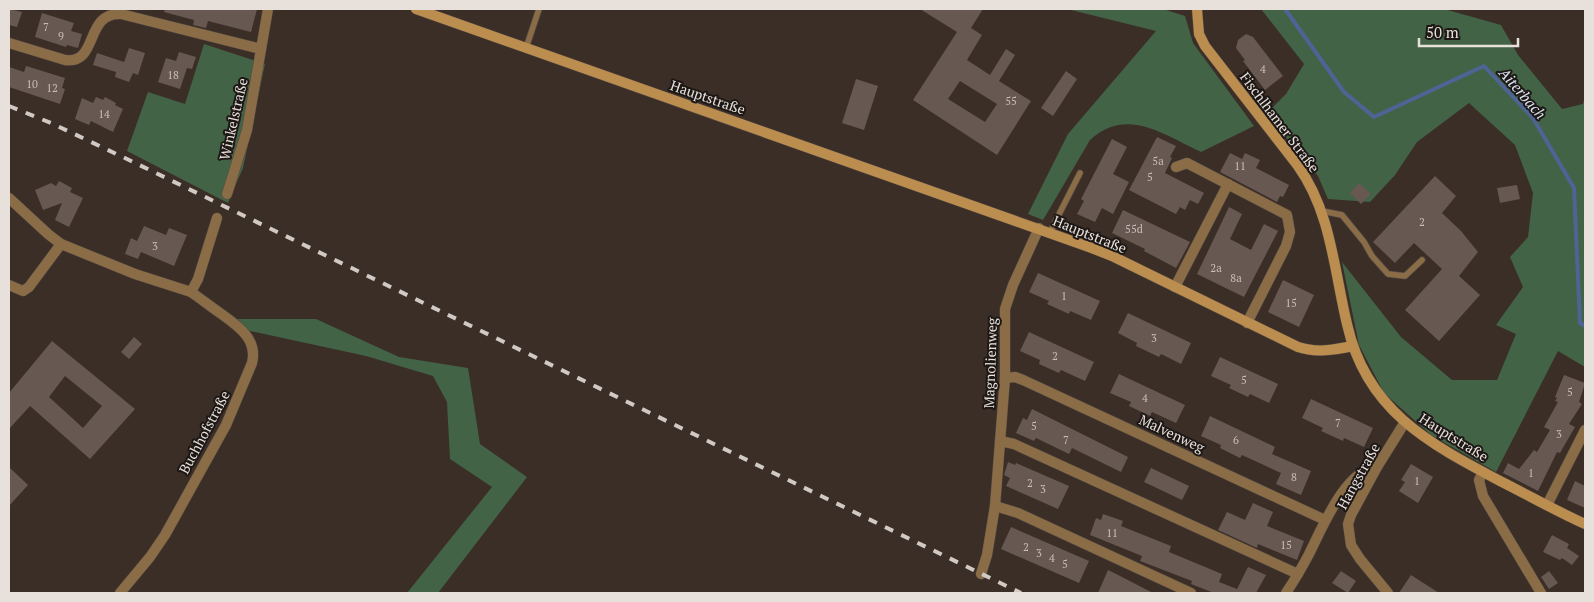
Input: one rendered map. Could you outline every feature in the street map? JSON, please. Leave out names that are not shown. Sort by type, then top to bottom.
[{"type":"street","name":"Winkelstraße","points":[[227,194],[245,136],[268,9]]},
{"type":"street","name":"Hauptstraße","points":[[416,9],[1045,230],[1112,256],[1247,323],[1305,349],[1326,350],[1353,346],[1368,380],[1377,393],[1405,422],[1447,452],[1585,524]]},
{"type":"street","name":"Fischlhamer Straße","points":[[1197,9],[1199,34],[1206,46],[1308,180],[1322,211],[1353,346]]},
{"type":"street","points":[[9,43],[65,60],[78,59],[87,49],[104,18],[114,14],[121,14],[261,49]]},
{"type":"street","points":[[1176,167],[1188,163],[1284,212],[1288,219],[1290,232],[1286,246],[1247,323]]},
{"type":"street","points":[[1175,287],[1228,184]]},
{"type":"street","name":"Buchhofstraße","points":[[9,198],[61,244],[135,274],[178,286],[191,292],[245,332],[253,348],[252,363],[226,425],[165,535],[150,557],[120,593]]},
{"type":"street","points":[[191,292],[198,279],[217,218]]},
{"type":"street","name":"Magnolienweg","points":[[981,574],[987,555],[995,506],[1005,378],[1005,323],[1008,296],[1045,230]]},
{"type":"street","points":[[9,285],[23,291],[29,287],[61,244]]},
{"type":"street","name":"Malvenweg","points":[[1005,378],[1022,380],[1074,402],[1325,520]]},
{"type":"street","name":"Hangstraße","points":[[1388,593],[1351,545],[1348,536],[1348,524],[1377,467],[1405,422]]},
{"type":"street","points":[[1547,505],[1585,430]]},
{"type":"street","points":[[1000,441],[1014,444],[1298,574]]},
{"type":"street","points":[[1286,593],[1298,574],[1325,520],[1346,487],[1365,470],[1377,467]]},
{"type":"street","points":[[1483,472],[1479,480],[1483,496],[1540,593]]},
{"type":"street","points":[[995,506],[1018,513],[1191,593]]},
{"type":"lane","points":[[526,48],[539,9]]},
{"type":"lane","points":[[1045,230],[1080,173]]},
{"type":"lane","points":[[1322,211],[1342,215],[1364,242],[1372,256],[1388,274],[1404,276],[1422,260]]},
{"type":"green space","points":[[1067,9],[1163,9],[1185,16],[1193,43],[1254,126],[1201,152],[1146,127],[1132,124],[1118,125],[1104,130],[1090,140],[1043,220],[1028,214],[1068,134],[1156,31]]},
{"type":"green space","points":[[1261,9],[1444,9],[1501,25],[1518,55],[1562,109],[1583,104],[1585,96],[1585,367],[1558,351],[1496,472],[1431,435],[1384,393],[1359,345],[1342,262],[1401,337],[1452,380],[1497,380],[1516,334],[1496,325],[1523,287],[1510,257],[1528,237],[1533,193],[1515,145],[1469,103],[1417,142],[1395,175],[1370,202],[1328,199],[1318,176],[1266,114],[1286,94],[1304,64]]},
{"type":"green space","points":[[204,44],[265,64],[243,168],[228,203],[127,151],[148,92],[185,104]]},
{"type":"green space","points":[[233,319],[316,319],[399,357],[468,368],[480,444],[527,477],[438,593],[407,593],[492,487],[450,459],[447,402],[433,376],[366,356],[250,331]]},
{"type":"building","points":[[9,9],[22,12],[17,27],[9,25]]},
{"type":"building","points":[[165,9],[257,9],[251,32],[208,21],[206,28],[193,25],[194,20],[164,12]]},
{"type":"building","points":[[920,9],[983,9],[971,28],[982,35],[967,60],[990,75],[1006,49],[1015,55],[999,81],[1031,101],[997,155],[913,100],[957,32]],"holes":[[[960,81],[997,104],[985,122],[948,99]]]},
{"type":"building","points":[[42,13],[74,23],[71,31],[82,34],[78,48],[67,45],[66,47],[35,37]]},
{"type":"building","points":[[1246,34],[1253,37],[1283,76],[1265,90],[1243,61],[1245,60],[1236,48],[1238,40]]},
{"type":"building","points":[[129,48],[145,53],[138,75],[133,73],[129,82],[115,77],[116,72],[93,65],[97,53],[124,62]]},
{"type":"building","points":[[179,52],[196,57],[192,69],[187,68],[180,89],[158,82],[166,58],[176,61]]},
{"type":"building","points":[[26,66],[65,78],[62,88],[65,89],[60,104],[9,87],[9,67],[24,72]]},
{"type":"building","points":[[1066,71],[1077,79],[1053,116],[1041,108]]},
{"type":"building","points":[[856,79],[878,86],[864,130],[842,123]]},
{"type":"building","points":[[96,97],[103,100],[105,97],[123,109],[113,132],[91,121],[89,125],[75,119],[82,98],[93,103]]},
{"type":"building","points":[[1157,137],[1176,146],[1165,173],[1204,193],[1198,204],[1190,200],[1185,210],[1180,207],[1176,214],[1129,190]]},
{"type":"building","points":[[1112,139],[1127,147],[1113,174],[1129,182],[1113,214],[1102,208],[1095,222],[1077,214],[1084,201],[1081,199]]},
{"type":"building","points":[[1230,153],[1242,159],[1245,153],[1260,160],[1256,168],[1289,185],[1283,197],[1280,196],[1277,202],[1220,172]]},
{"type":"building","points":[[1435,176],[1456,196],[1442,213],[1461,231],[1478,252],[1459,276],[1480,295],[1439,341],[1405,310],[1442,269],[1414,243],[1395,263],[1373,242]]},
{"type":"building","points":[[59,181],[72,188],[70,192],[83,198],[69,227],[55,220],[62,203],[43,210],[35,190],[51,183],[56,186]]},
{"type":"building","points":[[1359,183],[1371,194],[1361,204],[1350,193]]},
{"type":"building","points":[[1517,185],[1520,199],[1500,203],[1497,188]]},
{"type":"building","points":[[1229,207],[1242,214],[1230,239],[1251,250],[1264,224],[1278,231],[1244,297],[1197,274]]},
{"type":"building","points":[[1123,210],[1190,242],[1176,268],[1144,251],[1145,249],[1112,233]]},
{"type":"building","points":[[144,226],[166,235],[169,228],[187,235],[174,266],[141,252],[138,259],[125,254],[131,238],[137,241]]},
{"type":"building","points":[[1038,273],[1100,301],[1091,320],[1070,311],[1069,314],[1047,304],[1049,301],[1029,292]]},
{"type":"building","points":[[1283,280],[1314,295],[1299,327],[1268,312]]},
{"type":"building","points":[[1128,313],[1191,343],[1181,364],[1161,354],[1159,357],[1136,346],[1137,343],[1118,333]]},
{"type":"building","points":[[1029,332],[1094,362],[1085,381],[1061,370],[1059,373],[1039,364],[1040,360],[1020,351]]},
{"type":"building","points":[[134,337],[142,344],[129,359],[121,352]]},
{"type":"building","points":[[52,341],[135,409],[90,459],[30,406],[9,429],[9,393]],"holes":[[[65,376],[102,406],[83,428],[49,397]]]},
{"type":"building","points":[[1220,357],[1278,384],[1269,403],[1250,394],[1248,397],[1229,388],[1231,385],[1211,376]]},
{"type":"building","points":[[1119,374],[1185,405],[1176,423],[1152,412],[1150,416],[1129,406],[1131,402],[1110,393]]},
{"type":"building","points":[[1564,375],[1585,383],[1579,402],[1582,404],[1569,424],[1575,427],[1560,453],[1557,452],[1538,491],[1503,473],[1508,463],[1519,469],[1534,450],[1537,452],[1550,430],[1544,427],[1558,402],[1555,401],[1557,398],[1555,397]]},
{"type":"building","points":[[1311,399],[1373,428],[1364,447],[1344,438],[1343,441],[1321,431],[1323,428],[1302,418]]},
{"type":"building","points":[[1032,409],[1128,457],[1121,472],[1072,448],[1069,454],[1036,438],[1034,441],[1016,433],[1023,418],[1027,420]]},
{"type":"building","points":[[1210,416],[1275,447],[1272,454],[1311,471],[1301,495],[1276,484],[1281,473],[1242,455],[1240,458],[1220,448],[1221,445],[1201,436]]},
{"type":"building","points":[[1008,462],[1015,465],[1016,463],[1069,486],[1058,509],[1006,486],[1010,478],[1004,475]]},
{"type":"building","points":[[1411,464],[1433,477],[1418,503],[1399,491],[1405,482],[1401,480]]},
{"type":"building","points":[[9,467],[28,485],[9,506]]},
{"type":"building","points":[[1151,468],[1189,486],[1182,500],[1144,482]]},
{"type":"building","points":[[1575,481],[1585,486],[1585,508],[1567,500]]},
{"type":"building","points":[[1253,503],[1273,512],[1267,526],[1304,541],[1297,560],[1258,544],[1257,548],[1218,530],[1227,512],[1245,520]]},
{"type":"building","points":[[1103,514],[1123,521],[1121,526],[1171,546],[1169,552],[1222,574],[1219,582],[1237,589],[1248,567],[1266,575],[1256,593],[1214,593],[1191,584],[1192,581],[1140,561],[1142,556],[1090,535],[1096,518],[1101,520]]},
{"type":"building","points":[[1011,527],[1089,561],[1079,583],[1001,549]]},
{"type":"building","points":[[1552,535],[1569,544],[1567,548],[1579,556],[1572,565],[1562,558],[1560,560],[1543,552]]},
{"type":"building","points":[[1108,570],[1122,577],[1153,593],[1098,593]]},
{"type":"building","points":[[1341,571],[1356,581],[1348,593],[1332,583]]},
{"type":"building","points":[[1549,571],[1558,583],[1549,589],[1541,577]]},
{"type":"building","points":[[1411,575],[1439,593],[1399,593]]},
{"type":"waterway","name":"Aiterbach","points":[[1285,9],[1344,92],[1374,117],[1484,66],[1533,118],[1574,188],[1580,323],[1585,326]]},
{"type":"railway","points":[[9,106],[51,123],[127,159],[1021,593]]}]
